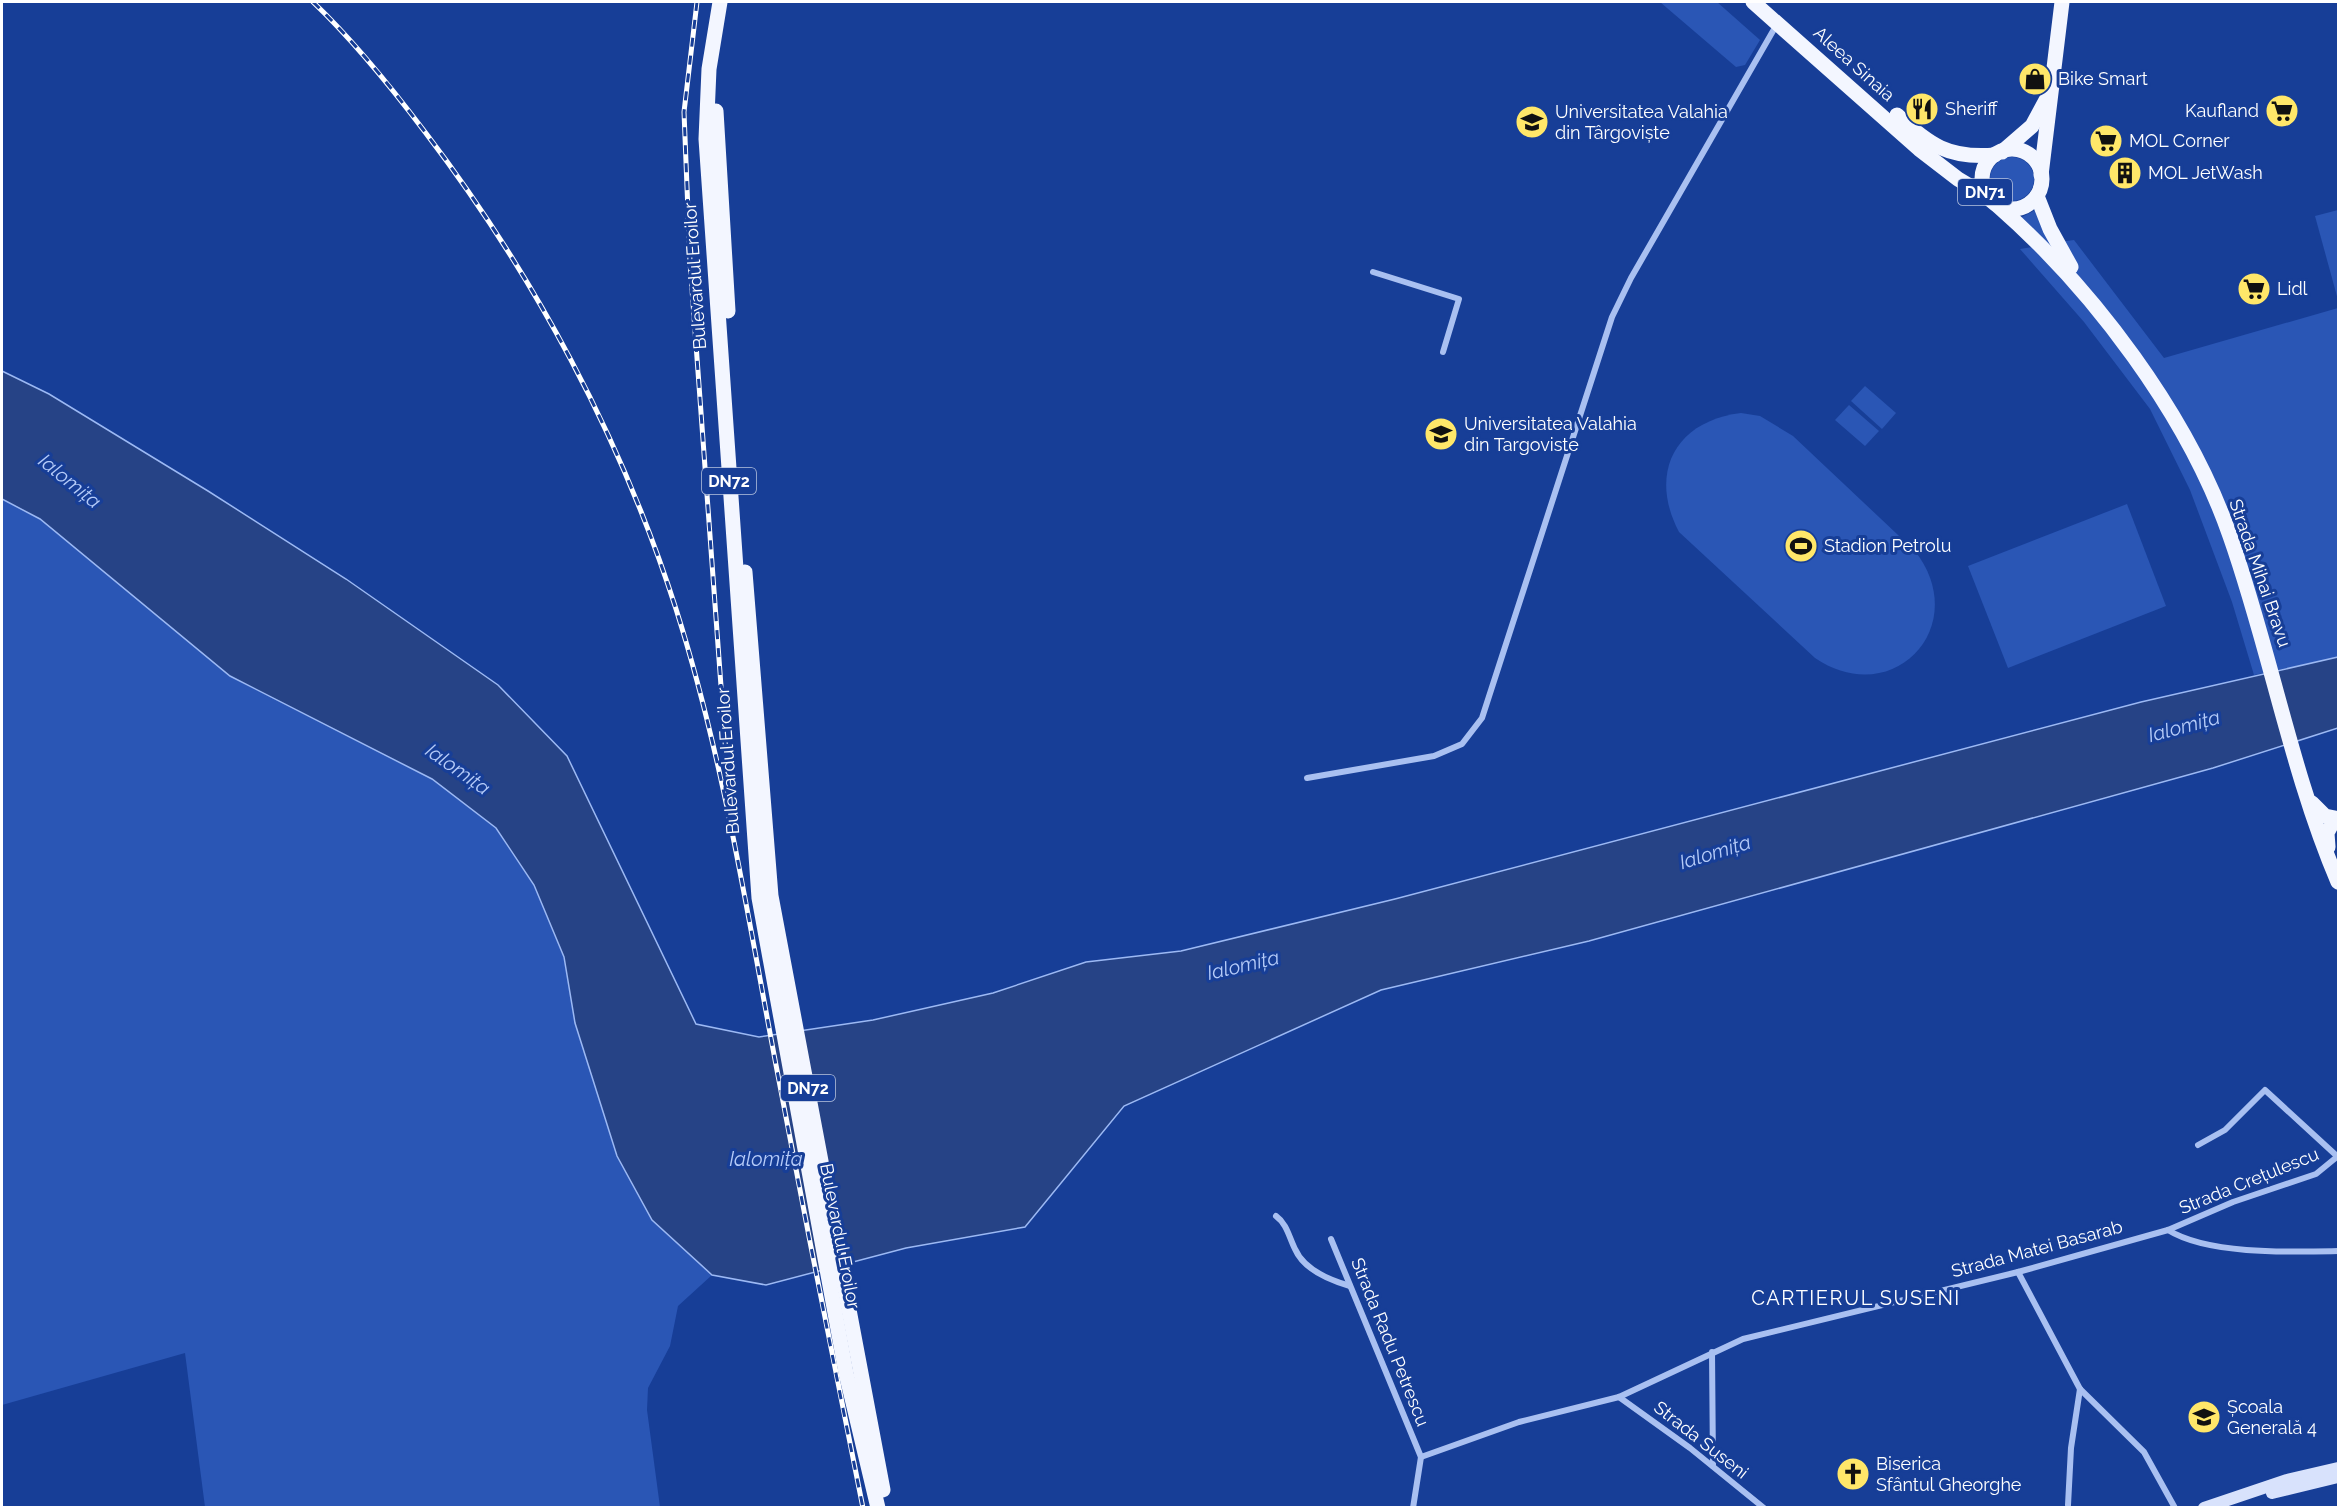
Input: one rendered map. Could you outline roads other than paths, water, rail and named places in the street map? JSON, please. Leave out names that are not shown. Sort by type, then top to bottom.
[{"type":"main road","name":"Bulevardul Eroilor","points":[[720,2],[709,69],[706,139],[749,789],[759,898],[775,961],[878,1508]]},
{"type":"main road","name":"Bulevardul Eroilor","points":[[729,2],[718,70],[718,149],[765,848],[775,961]]},
{"type":"main road","name":"Aleea Sinaia","points":[[1753,2],[1910,142],[1948,172],[1992,201]]},
{"type":"main road","name":"Aleea Sinaia","points":[[1768,2],[1920,137],[1937,148],[1972,156],[2010,150],[2027,154],[2034,159],[2041,175]]},
{"type":"main road","points":[[2041,175],[2062,2]]},
{"type":"main road","points":[[1998,153],[2032,126],[2051,87]]},
{"type":"main road","name":"DN71","points":[[1998,153],[1988,162],[1982,179],[1992,201],[2006,208],[2023,207],[2037,196],[2041,175]]},
{"type":"main road","name":"Strada Mihai Bravu","points":[[2037,196],[2056,242],[2091,301],[2149,382],[2191,451],[2230,534],[2317,824],[2338,882]]},
{"type":"main road","name":"Strada Mihai Bravu","points":[[1992,201],[2045,248],[2091,301]]},
{"type":"main road","points":[[2310,800],[2320,812],[2337,818]]},
{"type":"main road","points":[[2317,824],[2337,818]]},
{"type":"main road","points":[[2330,862],[2327,833],[2337,818]]},
{"type":"main road","name":"Bulevardul Eroilor","points":[[853,1372],[888,1508]]},
{"type":"main road","points":[[2204,1508],[2279,1483],[2338,1468]]},
{"type":"main road","points":[[2228,1508],[2338,1477]]},
{"type":"street","points":[[1307,778],[1434,756],[1462,744],[1482,718],[1612,317],[1631,278],[1778,23]]},
{"type":"street","points":[[1373,272],[1459,299],[1443,352]]},
{"type":"street","points":[[2198,1145],[2225,1130],[2265,1090],[2338,1156]]},
{"type":"street","name":"Strada Crețulescu","points":[[2168,1230],[2233,1202],[2316,1174],[2338,1156]]},
{"type":"street","points":[[1276,1216],[1283,1221],[1300,1259],[1318,1273],[1350,1286]]},
{"type":"street","points":[[2168,1230],[2192,1241],[2259,1250],[2288,1253],[2338,1251]]},
{"type":"street","name":"Strada Matei Basarab","points":[[1421,1457],[1520,1422],[1619,1397],[1743,1339],[2018,1272],[2168,1230]]},
{"type":"street","name":"Strada Radu Petrescu","points":[[1331,1239],[1421,1457]]},
{"type":"street","points":[[2018,1272],[2080,1389],[2148,1456],[2175,1508]]},
{"type":"street","points":[[1712,1352],[1713,1466]]},
{"type":"street","points":[[2068,1505],[2071,1448],[2080,1389]]},
{"type":"street","name":"Strada Suseni","points":[[1619,1397],[1713,1466],[1764,1508]]},
{"type":"street","points":[[1413,1508],[1421,1457]]},
{"type":"water","name":"Ialomița","points":[[2,371],[49,394],[208,491],[346,579],[498,685],[567,756],[696,1024],[759,1037],[873,1020],[993,993],[1086,962],[1181,951],[1395,899],[2141,702],[2338,657],[2338,728],[2213,768],[1589,941],[1381,990],[1124,1106],[1025,1227],[906,1248],[766,1285],[712,1275],[652,1220],[617,1156],[575,1023],[564,957],[534,885],[496,828],[432,779],[230,676],[40,519],[2,499]]},
{"type":"railway","points":[[313,2],[357,48],[425,132],[465,186],[538,300],[601,420],[654,545],[693,665],[721,778],[863,1508]]},
{"type":"railway","points":[[697,2],[684,112],[690,262],[728,782]]},
{"type":"place","name":"Bike Smart","points":[[2035,79]]},
{"type":"place","name":"Sheriff","points":[[1922,109]]},
{"type":"place","name":"Kaufland","points":[[2282,111]]},
{"type":"place","name":"Universitatea Valahia din Târgoviște","points":[[1532,122]]},
{"type":"place","name":"MOL Corner","points":[[2106,141]]},
{"type":"place","name":"MOL JetWash","points":[[2125,173]]},
{"type":"place","name":"Lidl","points":[[2254,289]]},
{"type":"place","name":"Universitatea Valahia din Targoviste","points":[[1441,434]]},
{"type":"place","name":"Stadion Petrolu","points":[[1801,546]]},
{"type":"place","name":"Școala Generală 4","points":[[2204,1417]]},
{"type":"place","name":"Biserica Sfântul Gheorghe","points":[[1853,1474]]},
{"type":"district","name":"CARTIERUL SUSENI","points":[[1856,1298]]}]
